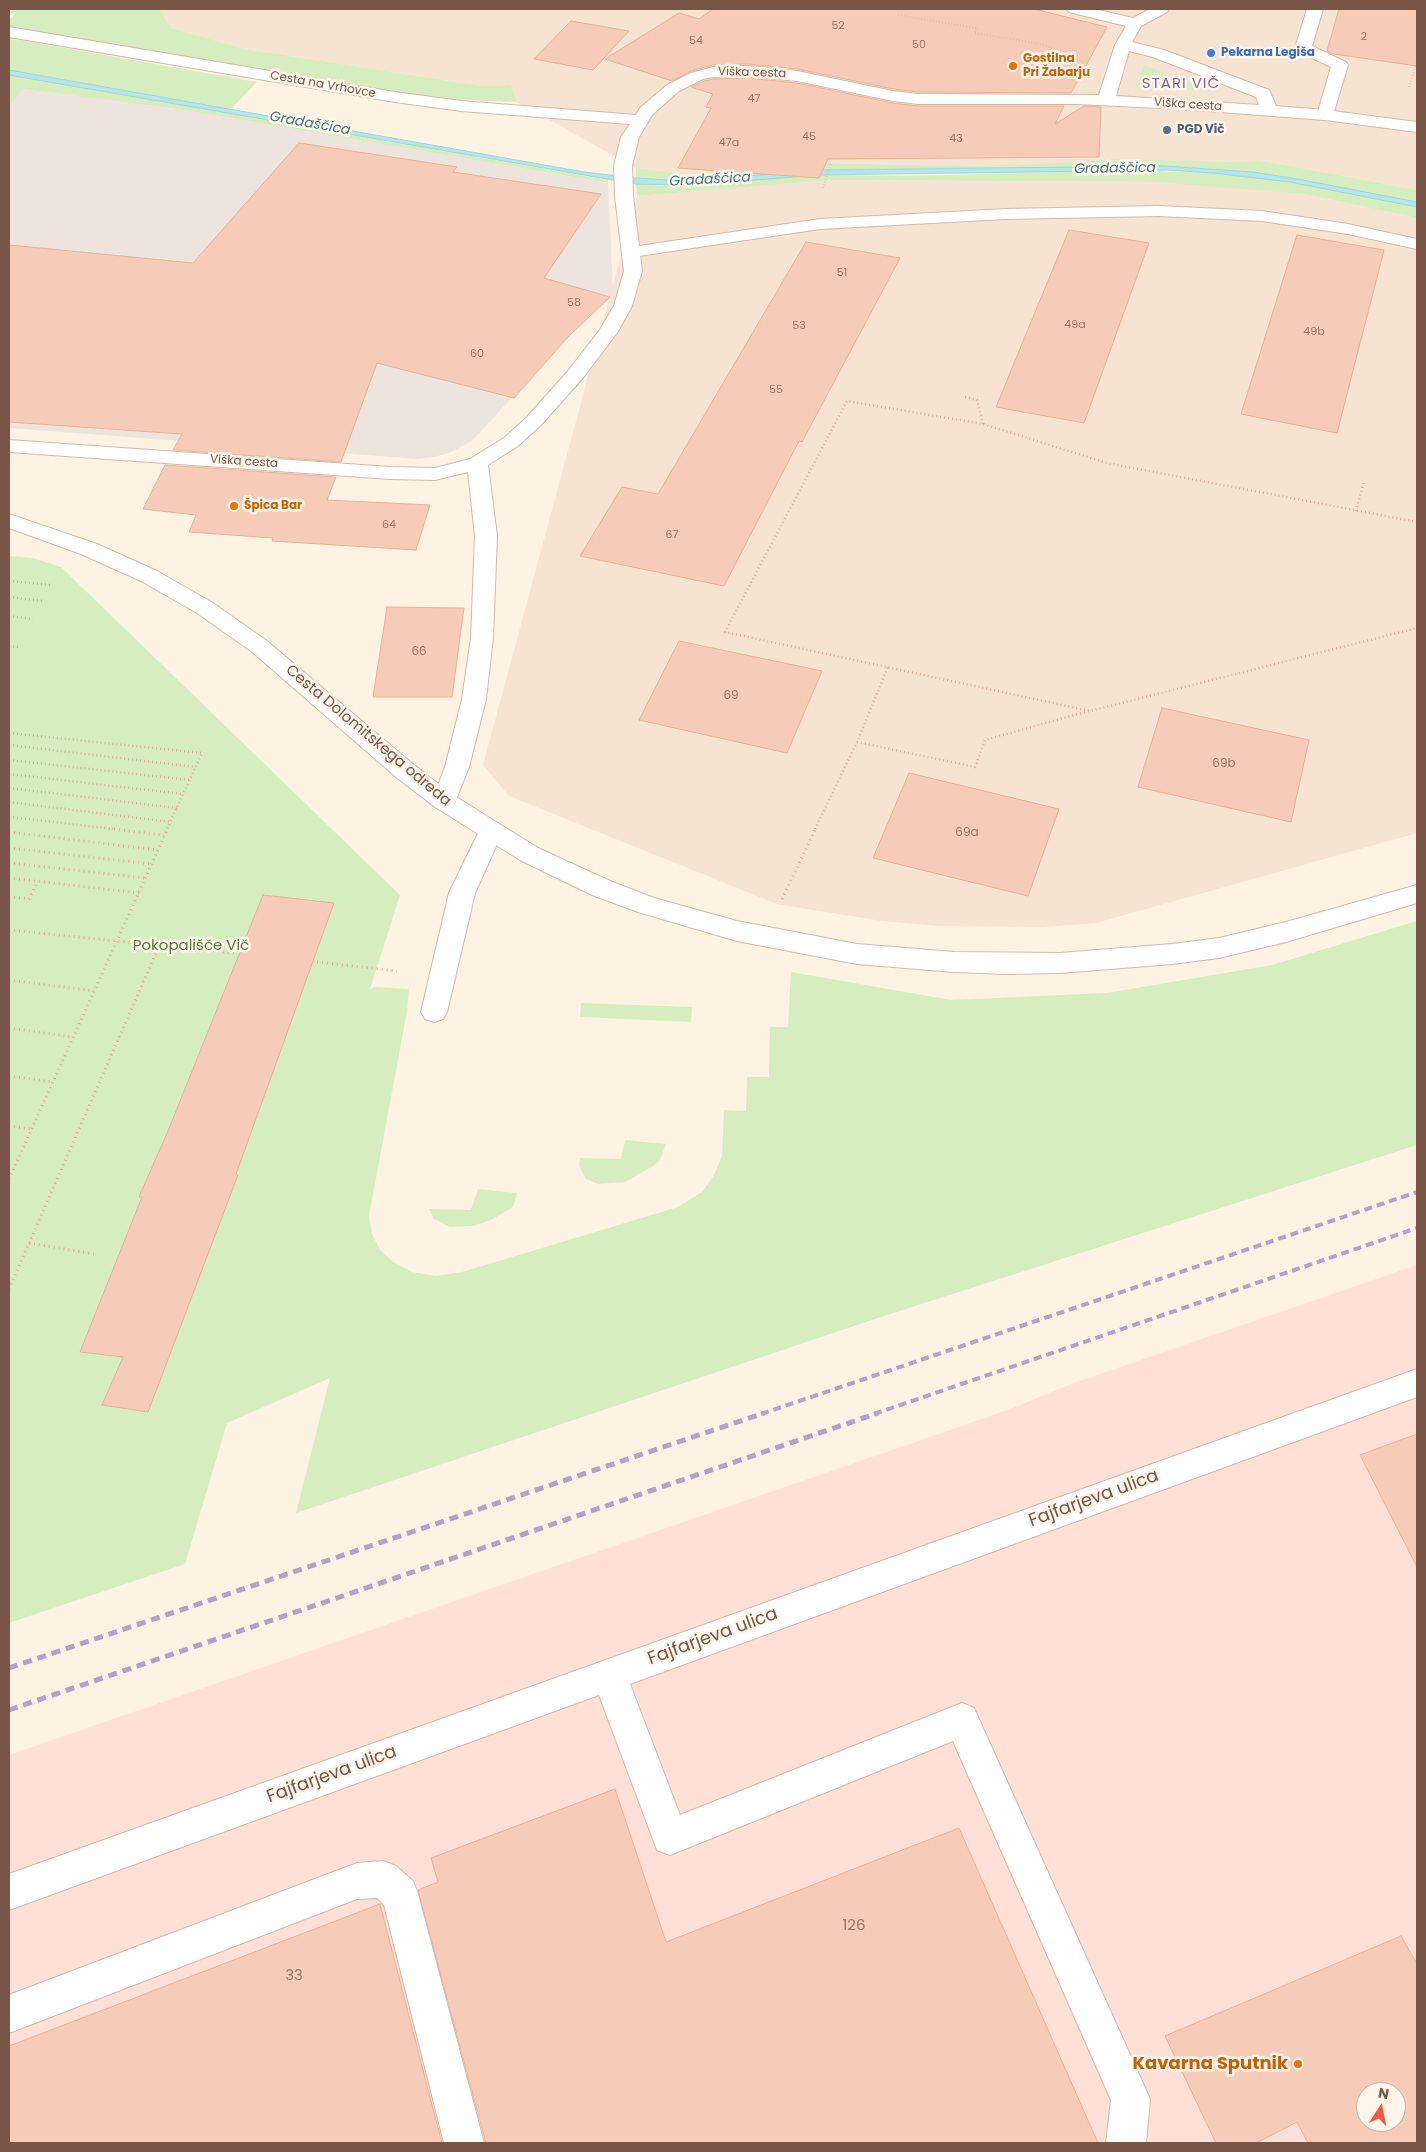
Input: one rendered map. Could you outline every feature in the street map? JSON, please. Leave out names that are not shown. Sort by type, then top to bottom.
[{"type":"street","points":[[1075,9],[1135,24]]},
{"type":"street","points":[[1106,100],[1123,45],[1135,24],[1160,9]]},
{"type":"street","points":[[1315,9],[1303,48],[1340,65],[1325,115]]},
{"type":"street","name":"Cesta na Vrhovce","points":[[9,32],[452,105],[640,120]]},
{"type":"street","name":"Viška cesta","points":[[1123,45],[1158,53],[1263,94],[1269,110]]},
{"type":"street","name":"Viška cesta","points":[[9,446],[390,473],[435,474],[477,463],[511,442],[534,421],[575,375],[607,333],[623,306],[633,271],[624,196],[623,166],[630,137],[640,120],[653,105],[673,88],[697,76],[723,71],[748,71],[797,76],[893,96],[918,99],[1106,100],[1269,110],[1417,127]]},
{"type":"street","points":[[632,252],[820,224],[1006,214],[1159,211],[1262,216],[1348,229],[1417,244]]},
{"type":"street","points":[[444,801],[457,767],[474,699],[482,638],[486,536],[477,463]]},
{"type":"street","name":"Cesta Dolomitskega odreda","points":[[9,521],[97,552],[149,576],[205,608],[259,646],[444,801],[529,854],[601,888],[665,911],[763,937],[857,954],[907,959],[1006,964],[1060,963],[1172,954],[1244,943],[1417,894]]},
{"type":"street","points":[[434,1012],[462,892],[491,831]]},
{"type":"street","name":"Fajfarjeva ulica","points":[[9,1892],[1417,1383]]},
{"type":"street","points":[[609,1675],[670,1837],[962,1720],[1131,2099],[1126,2143]]},
{"type":"street","points":[[9,2014],[357,1881],[383,1879],[400,1894],[464,2143]]},
{"type":"path","points":[[898,15],[977,28],[974,33],[1035,43],[1117,65]]},
{"type":"path","points":[[1409,87],[1417,61]]},
{"type":"path","points":[[824,182],[831,163]]},
{"type":"path","points":[[965,397],[976,400],[983,424]]},
{"type":"path","points":[[1090,711],[724,632],[847,401],[983,424],[1107,462],[1417,522]]},
{"type":"path","points":[[1356,511],[1364,481]]},
{"type":"path","points":[[9,581],[51,585]]},
{"type":"path","points":[[9,597],[43,601]]},
{"type":"path","points":[[9,616],[34,619]]},
{"type":"path","points":[[857,742],[975,767],[985,740],[1090,711],[1417,628]]},
{"type":"path","points":[[9,646],[18,647]]},
{"type":"path","points":[[763,937],[857,742],[888,667]]},
{"type":"path","points":[[9,733],[202,754],[9,1179]]},
{"type":"path","points":[[9,745],[196,767]]},
{"type":"path","points":[[9,760],[190,780]]},
{"type":"path","points":[[9,774],[183,794]]},
{"type":"path","points":[[9,788],[178,808]]},
{"type":"path","points":[[9,802],[171,822]]},
{"type":"path","points":[[9,817],[165,836]]},
{"type":"path","points":[[9,832],[158,850]]},
{"type":"path","points":[[9,848],[152,864]]},
{"type":"path","points":[[9,863],[145,878]]},
{"type":"path","points":[[9,878],[138,894]]},
{"type":"path","points":[[9,897],[29,899],[38,881]]},
{"type":"path","points":[[9,930],[235,953]]},
{"type":"path","points":[[9,1289],[160,946]]},
{"type":"path","points":[[317,962],[443,976]]},
{"type":"path","points":[[9,980],[94,991]]},
{"type":"path","points":[[9,1028],[73,1037]]},
{"type":"path","points":[[9,1076],[52,1082]]},
{"type":"path","points":[[9,1126],[31,1129]]},
{"type":"path","points":[[29,1243],[94,1254]]},
{"type":"shaded area","points":[[160,9],[1417,9],[1417,190],[1258,160],[1245,162],[1114,159],[1043,164],[953,166],[827,163],[749,175],[691,175],[636,168],[517,102],[511,85],[481,86],[245,49],[171,28]]},
{"type":"shaded area","points":[[23,89],[184,110],[608,183],[613,288],[610,297],[565,340],[472,441],[449,453],[434,457],[418,459],[9,428],[9,107]]},
{"type":"shaded area","points":[[832,180],[1157,182],[1304,194],[1417,218],[1417,833],[1096,923],[1041,927],[941,926],[882,921],[777,904],[509,796],[483,765],[637,196]]},
{"type":"shaded area","points":[[1417,1265],[1417,2143],[9,2143],[9,1755],[1008,1410],[1071,1384]]},
{"type":"green space","points":[[9,9],[160,9],[171,28],[245,49],[481,86],[511,85],[517,102],[451,99],[390,91],[9,26],[9,20],[15,14],[9,13]]},
{"type":"green space","points":[[9,38],[257,82],[231,109],[9,70]]},
{"type":"green space","points":[[1144,65],[1211,91],[1167,89],[1171,78],[1159,76],[1154,88],[1136,87]]},
{"type":"green space","points":[[9,75],[608,180],[608,183],[184,110],[23,89],[9,107]]},
{"type":"green space","points":[[1114,159],[1245,162],[1258,160],[1417,190],[1417,202],[1253,172],[1164,166],[766,174],[685,181],[636,178],[636,168],[691,175],[749,175],[827,163],[953,166],[1043,164]]},
{"type":"green space","points":[[1126,170],[1213,173],[1290,182],[1417,207],[1417,218],[1304,194],[1157,182],[832,180],[637,196],[636,184],[688,185],[821,175],[906,176]]},
{"type":"green space","name":"Pokopališče Vič","points":[[9,556],[33,558],[61,567],[400,895],[370,989],[376,987],[409,989],[407,1011],[369,1216],[372,1234],[380,1250],[393,1262],[412,1272],[436,1276],[462,1272],[678,1207],[702,1192],[714,1175],[722,1156],[724,1110],[746,1111],[747,1077],[769,1077],[770,1027],[788,1027],[791,972],[951,1000],[1107,993],[1272,965],[1417,921],[1417,1145],[881,1317],[296,1513],[330,1378],[227,1423],[185,1564],[9,1623]]},
{"type":"green space","points":[[581,1003],[692,1007],[691,1022],[580,1017]]},
{"type":"green space","points":[[625,1140],[666,1144],[660,1160],[625,1182],[598,1184],[586,1179],[579,1166],[580,1158],[621,1159]]},
{"type":"green space","points":[[478,1189],[517,1193],[513,1207],[491,1220],[473,1226],[450,1227],[434,1219],[429,1209],[471,1210]]},
{"type":"water","name":"Gradaščica","points":[[9,70],[584,172],[636,178],[685,181],[820,170],[1164,166],[1253,172],[1292,178],[1417,202],[1417,207],[1290,182],[1167,170],[821,175],[688,185],[636,184],[9,75]]},
{"type":"building","points":[[713,9],[1034,9],[1107,27],[1071,93],[918,92],[893,89],[797,69],[748,64],[713,65],[691,71],[672,81],[605,59],[679,13],[699,19]]},
{"type":"building","points":[[1339,9],[1417,9],[1417,66],[1334,54],[1327,51]]},
{"type":"building","points":[[571,21],[629,31],[593,70],[534,59]]},
{"type":"building","points":[[748,78],[797,83],[893,103],[918,106],[1064,106],[1055,124],[1084,106],[1101,107],[1099,157],[828,159],[819,178],[678,168],[711,108],[706,107],[713,94],[691,87],[713,79]]},
{"type":"building","points":[[299,143],[457,167],[453,172],[601,194],[544,278],[610,297],[568,337],[514,398],[377,363],[341,462],[173,450],[182,434],[9,422],[9,245],[193,263]]},
{"type":"building","points":[[1069,230],[1149,243],[1084,423],[996,407]]},
{"type":"building","points":[[1297,235],[1384,250],[1337,433],[1241,414]]},
{"type":"building","points":[[806,242],[900,258],[802,442],[799,441],[724,586],[580,556],[622,487],[658,494]]},
{"type":"building","points":[[165,465],[336,477],[327,500],[430,505],[416,550],[272,541],[273,538],[189,532],[196,515],[143,509]]},
{"type":"building","points":[[387,607],[464,608],[452,697],[373,697]]},
{"type":"building","points":[[679,641],[822,671],[787,753],[639,720]]},
{"type":"building","points":[[1162,708],[1309,740],[1291,822],[1138,787]]},
{"type":"building","points":[[909,773],[1059,809],[1028,896],[873,858]]},
{"type":"building","points":[[263,895],[334,903],[236,1174],[238,1175],[148,1412],[102,1405],[123,1357],[80,1352],[142,1197],[139,1197],[168,1131]]},
{"type":"building","points":[[1417,1434],[1417,1567],[1360,1455]]},
{"type":"building","points":[[615,1789],[666,1942],[959,1828],[1098,2143],[486,2143],[418,1890],[438,1882],[431,1858]]},
{"type":"building","points":[[380,1904],[442,2143],[9,2143],[9,2046]]},
{"type":"building","name":"Kavarna Sputnik","points":[[1401,1936],[1417,1964],[1417,2143],[1308,2143],[1297,2122],[1256,2143],[1216,2143],[1165,2036]]},
{"type":"railway","points":[[761,1414],[1417,1192]]},
{"type":"railway","points":[[874,1414],[1417,1228]]},
{"type":"railway","points":[[9,1668],[764,1413]]},
{"type":"railway","points":[[9,1710],[878,1413]]},
{"type":"place","name":"Pekarna Legiša","points":[[1211,53]]},
{"type":"place","name":"Gostilna Pri Žabarju","points":[[1013,66]]},
{"type":"place","name":"PGD Vič","points":[[1167,130]]},
{"type":"place","name":"Špica Bar","points":[[234,506]]},
{"type":"place","name":"Kavarna Sputnik","points":[[1298,2064]]},
{"type":"district","name":"STARI VIČ","points":[[1181,84]]}]
